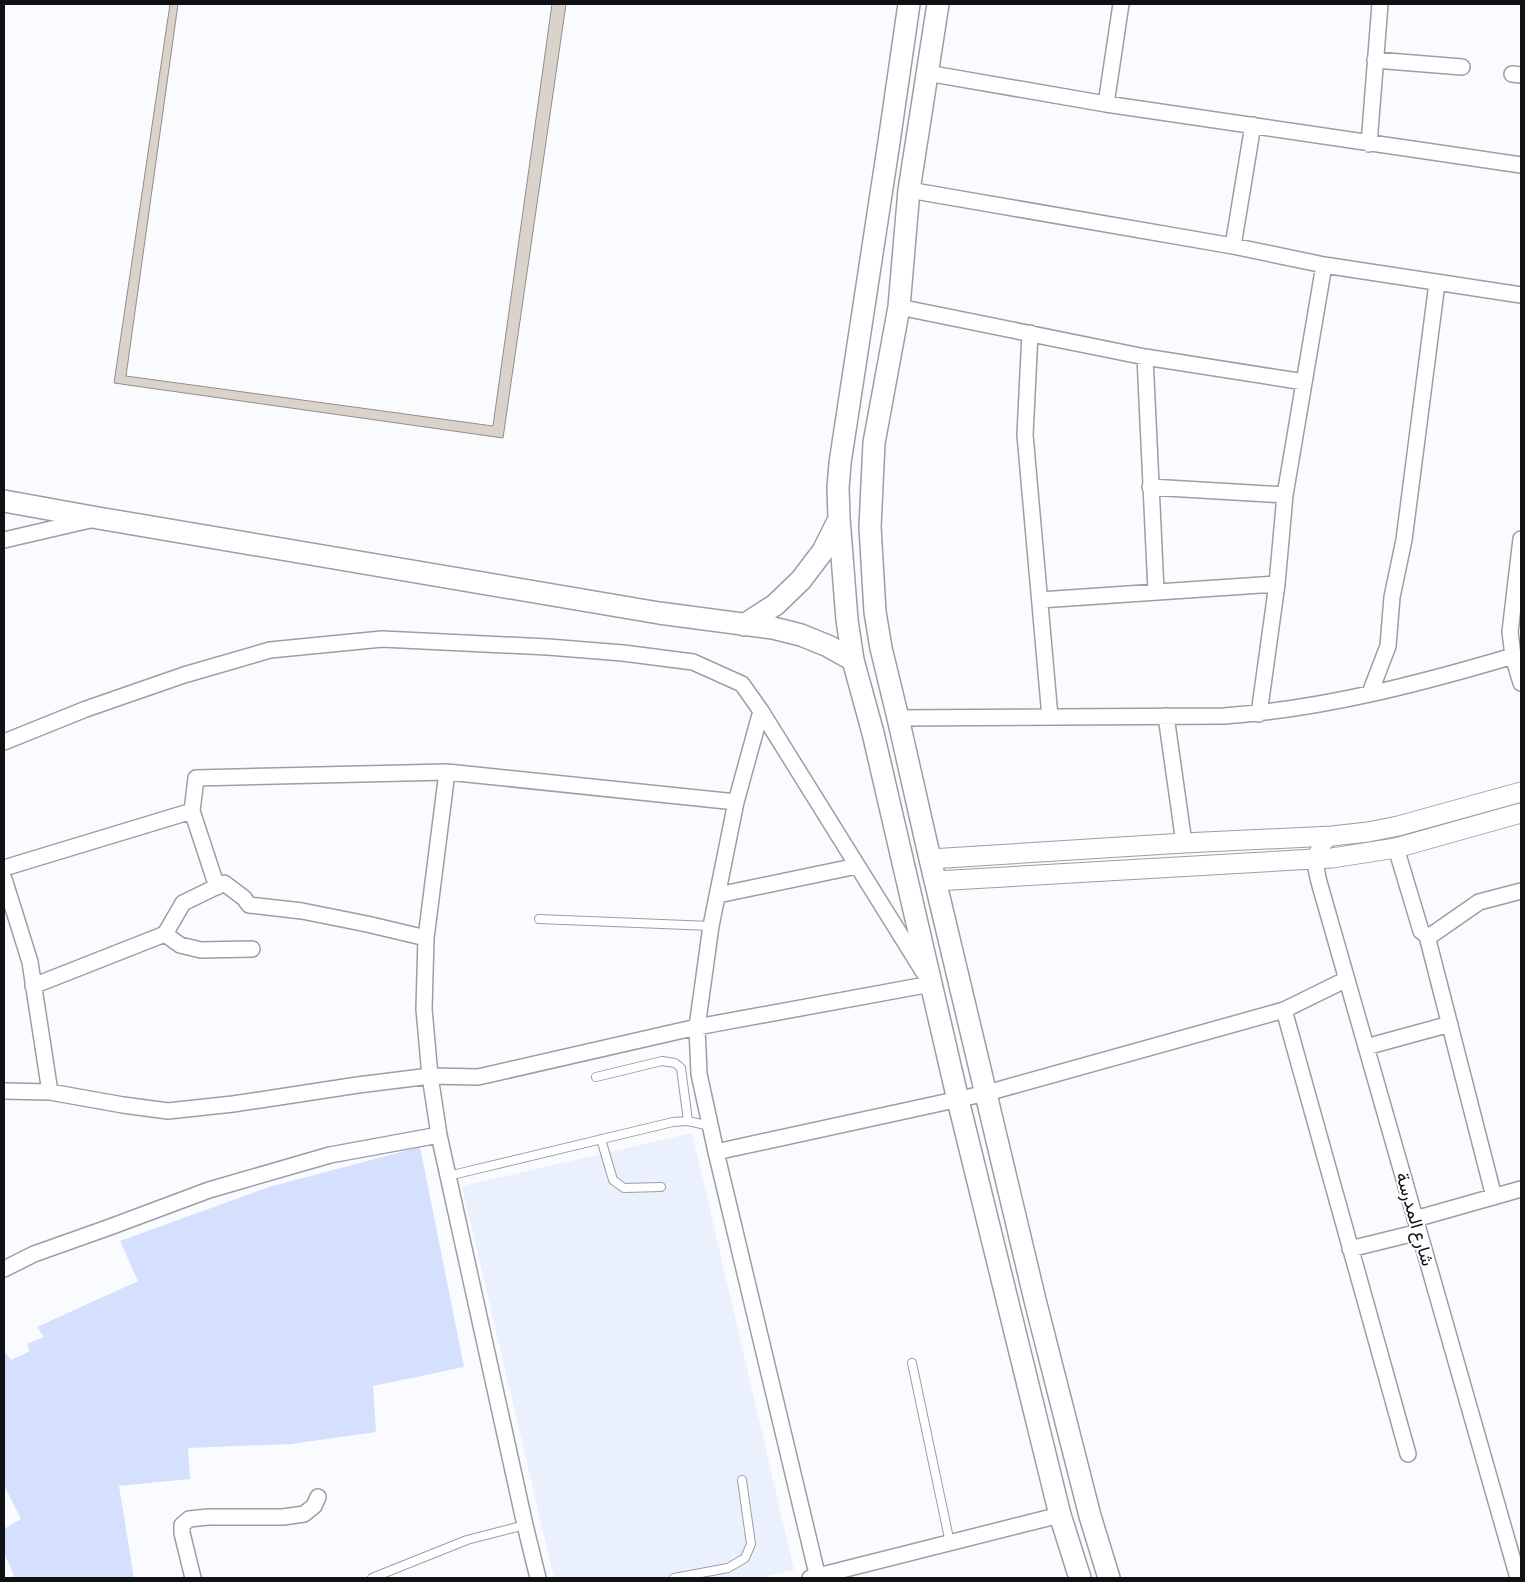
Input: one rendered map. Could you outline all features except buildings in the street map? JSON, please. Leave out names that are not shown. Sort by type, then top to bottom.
[{"type":"main road","points":[[909,4],[840,463],[838,488],[839,518],[847,620],[853,660],[873,733],[958,1100],[1060,1515],[1080,1578]]},
{"type":"main road","points":[[938,4],[909,190],[898,307],[874,443],[870,526],[875,612],[880,648],[1040,1319],[1090,1516],[1109,1578]]},
{"type":"main road","points":[[858,346],[890,352]]},
{"type":"main road","points":[[4,501],[659,613],[773,628],[801,635],[828,646],[853,660]]},
{"type":"main road","points":[[744,625],[774,605],[801,580],[823,551],[839,518]]},
{"type":"street","points":[[1106,104],[1121,4]]},
{"type":"street","points":[[1369,144],[1380,4]]},
{"type":"street","points":[[1375,60],[1462,67]]},
{"type":"street","points":[[927,74],[1106,104],[1521,165]]},
{"type":"street","points":[[1233,246],[1253,125]]},
{"type":"street","points":[[909,190],[1233,246],[1324,265],[1521,295]]},
{"type":"street","points":[[1260,714],[1277,584],[1285,495],[1324,265]]},
{"type":"street","points":[[1370,693],[1388,646],[1392,597],[1405,530],[1437,283]]},
{"type":"street","points":[[898,307],[1145,357],[1304,382]]},
{"type":"street","points":[[1030,334],[1025,435],[1050,716]]},
{"type":"street","points":[[1145,357],[1156,591]]},
{"type":"street","points":[[1150,487],[1285,495]]},
{"type":"street","points":[[4,540],[98,518]]},
{"type":"street","points":[[1521,540],[1510,632],[1512,656],[1521,683]]},
{"type":"street","points":[[1040,600],[1277,584]]},
{"type":"street","points":[[4,742],[184,675],[270,650],[382,639],[548,647],[623,653],[693,662],[742,684],[761,711],[930,984],[698,1027],[478,1077],[430,1076],[233,1104],[168,1111],[50,1092],[4,1091]]},
{"type":"street","points":[[898,718],[1224,716],[1260,714],[1325,703],[1455,674],[1512,656]]},
{"type":"street","points":[[761,711],[736,802],[711,926],[698,1027],[699,1074],[815,1578],[1060,1515]]},
{"type":"street","points":[[1166,716],[1184,843]]},
{"type":"street","points":[[217,887],[192,811],[196,778],[447,772],[736,802]]},
{"type":"street","points":[[447,772],[426,938],[424,1009],[430,1076],[439,1135],[538,1578]]},
{"type":"street","points":[[930,859],[1332,836],[1368,832],[1398,826],[1521,792]]},
{"type":"street","points":[[4,868],[192,811]]},
{"type":"street","points":[[935,881],[1314,860],[1366,854],[1396,848],[1521,813]]},
{"type":"street","points":[[1314,860],[1318,850],[1332,836]]},
{"type":"street","points":[[1396,848],[1421,931],[1427,936],[1494,1197]]},
{"type":"street","name":"شارع المدرسة","points":[[1314,860],[1518,1578]]},
{"type":"street","points":[[718,895],[857,866]]},
{"type":"street","points":[[4,880],[30,962],[50,1092]]},
{"type":"street","points":[[34,986],[165,934],[183,903],[224,884],[244,898],[249,905],[302,911],[426,938]]},
{"type":"street","points":[[1427,936],[1433,934],[1479,902],[1521,891]]},
{"type":"street","points":[[165,934],[180,945],[200,950],[252,949]]},
{"type":"street","points":[[716,1152],[986,1093],[1284,1010],[1347,979]]},
{"type":"street","points":[[1284,1010],[1408,1454]]},
{"type":"street","points":[[1366,1047],[1450,1024]]},
{"type":"street","points":[[4,1269],[34,1254],[209,1190],[330,1155],[439,1135]]},
{"type":"street","points":[[1350,1249],[1521,1189]]},
{"type":"street","points":[[192,1578],[182,1533],[182,1525],[189,1519],[208,1517],[283,1517],[304,1514],[314,1506],[318,1497]]},
{"type":"lane","points":[[539,919],[711,926]]},
{"type":"lane","points":[[596,1077],[662,1061],[675,1063],[681,1068],[688,1121]]},
{"type":"lane","points":[[448,1176],[673,1122],[688,1121],[710,1126]]},
{"type":"lane","points":[[602,1139],[613,1180],[624,1188],[661,1187]]},
{"type":"lane","points":[[912,1363],[950,1543]]},
{"type":"lane","points":[[674,1578],[728,1568],[745,1558],[751,1544],[742,1480]]},
{"type":"lane","points":[[372,1578],[467,1540],[525,1526]]},
{"type":"shaded area","points":[[692,1133],[794,1570],[759,1578],[554,1578],[462,1186]]},
{"type":"shaded area","points":[[420,1147],[464,1367],[373,1386],[376,1432],[291,1444],[188,1448],[190,1479],[119,1486],[134,1578],[15,1578],[4,1553],[4,1529],[21,1519],[4,1485],[4,1354],[6,1353],[11,1360],[30,1351],[27,1344],[44,1337],[37,1327],[138,1281],[120,1241],[269,1187]]}]
